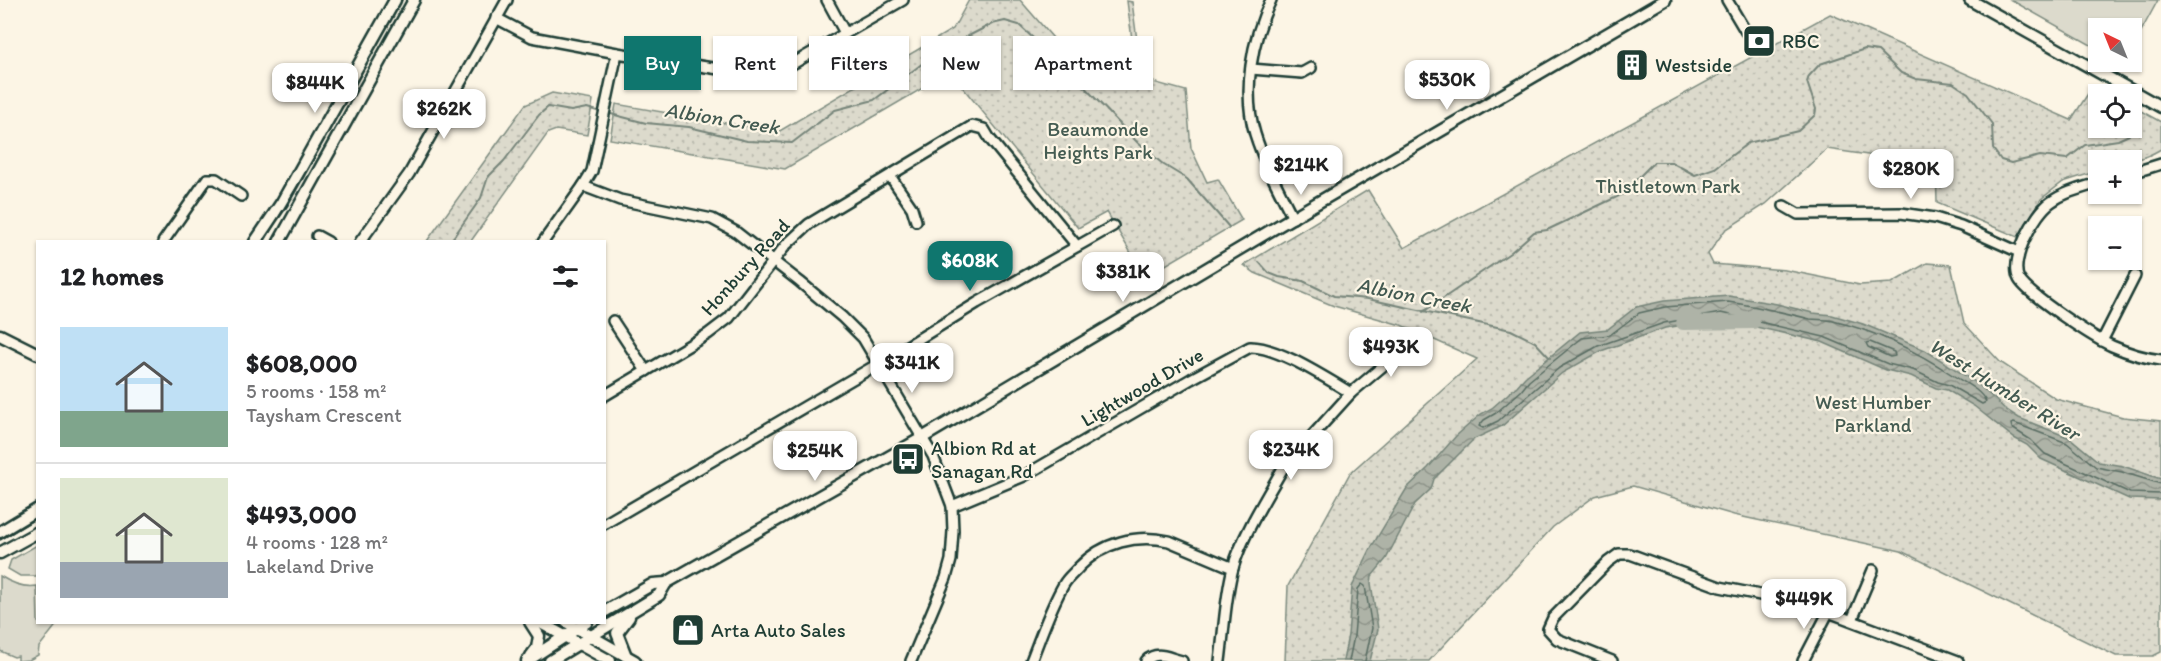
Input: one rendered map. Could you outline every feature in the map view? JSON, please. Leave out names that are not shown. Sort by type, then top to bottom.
[{"type":"main road","points":[[256,240],[306,160],[395,0]]},
{"type":"main road","points":[[280,240],[414,0]]},
{"type":"main road","points":[[606,611],[653,584],[666,583],[922,438],[1665,0]]},
{"type":"main road","points":[[1970,0],[2161,107]]},
{"type":"main road","points":[[0,335],[36,353]]},
{"type":"main road","points":[[0,532],[36,510]]},
{"type":"main road","points":[[0,553],[36,533]]},
{"type":"main road","points":[[550,661],[659,595],[666,583]]},
{"type":"main road","points":[[631,658],[617,633],[632,613]]},
{"type":"main road","points":[[527,661],[537,648],[540,636],[531,624]]},
{"type":"main road","points":[[543,624],[610,661]]},
{"type":"main road","points":[[527,661],[564,636],[571,626],[631,658]]},
{"type":"street","points":[[361,240],[409,174],[507,0]]},
{"type":"street","points":[[827,0],[845,33]]},
{"type":"street","points":[[496,18],[532,36],[747,75],[774,74],[903,0]]},
{"type":"street","points":[[1271,0],[1260,28],[1249,90],[1254,132],[1266,164],[1293,218]]},
{"type":"street","points":[[1727,0],[1746,32]]},
{"type":"street","points":[[544,240],[592,171],[617,53]]},
{"type":"street","points":[[1251,69],[1302,73],[1311,68]]},
{"type":"street","name":"Honbury Road","points":[[606,395],[708,334],[729,318],[786,245],[809,224],[972,126],[984,129],[1077,246]]},
{"type":"street","points":[[2142,170],[2161,164]]},
{"type":"street","points":[[890,176],[912,208],[916,221]]},
{"type":"street","points":[[164,240],[207,179],[216,179],[241,196]]},
{"type":"street","points":[[583,186],[620,200],[712,219],[736,232],[842,317],[863,338],[933,456],[952,506],[951,560],[946,578],[911,661]]},
{"type":"street","points":[[2088,186],[2064,194],[2050,202],[2039,216],[2019,252],[2016,270],[2019,279],[2031,294],[2102,341],[2132,354],[2161,360]]},
{"type":"street","points":[[1784,206],[1797,214],[1901,213],[1935,218],[1961,226],[2019,252]]},
{"type":"street","points":[[606,523],[878,364],[977,303],[1113,226]]},
{"type":"street","points":[[317,236],[324,240]]},
{"type":"street","points":[[2102,341],[2134,276]]},
{"type":"street","points":[[613,321],[646,370]]},
{"type":"street","points":[[1220,661],[1233,568],[1242,545],[1283,468],[1351,393],[1390,360],[1397,340]]},
{"type":"street","name":"Lightwood Drive","points":[[952,506],[1024,476],[1250,347],[1259,347],[1277,353],[1351,393]]},
{"type":"street","points":[[1031,661],[1063,585],[1085,560],[1109,546],[1137,538],[1157,539],[1168,541],[1233,568]]},
{"type":"street","points":[[1606,660],[1557,639],[1548,629],[1553,618],[1608,562],[1619,554],[1630,554],[1720,587],[1791,600],[1829,611],[1958,661]]},
{"type":"street","points":[[1852,620],[1873,570]]},
{"type":"street","points":[[1803,661],[1829,611]]},
{"type":"street","points":[[1146,661],[1153,655],[1159,654],[1182,661]]},
{"type":"green space","name":"Beaumonde Heights Park","points":[[969,0],[1020,0],[1051,36],[1013,36],[1013,90],[1153,90],[1153,82],[1186,91],[1191,148],[1207,182],[1218,179],[1242,220],[1118,293],[1145,277],[1107,212],[1078,228],[965,90],[1001,90],[1001,36],[941,36],[953,29]]},
{"type":"green space","points":[[2011,0],[2158,0],[2142,30],[2142,18],[2088,18],[2088,43]]},
{"type":"green space","name":"Beaumonde Heights Park","points":[[1127,1],[1132,2],[1136,36],[1132,36]]},
{"type":"green space","name":"West Humber Parkland","points":[[1830,14],[2071,120],[2088,94],[2088,138],[2142,138],[2142,112],[2161,122],[2161,149],[2142,158],[2142,150],[2088,150],[2088,174],[2063,182],[2041,199],[2018,237],[1937,203],[1936,165],[1827,149],[1766,204],[1725,230],[1708,254],[1713,264],[1785,270],[1860,285],[1892,283],[1927,263],[1951,265],[1964,323],[2000,362],[2056,399],[2123,417],[2161,421],[2161,652],[2153,656],[2116,656],[1901,551],[1734,515],[1633,486],[1595,496],[1553,527],[1429,661],[1285,661],[1288,586],[1350,473],[1477,359],[1401,325],[1334,306],[1255,273],[1244,265],[1368,190],[1404,248]]},
{"type":"green space","name":"Beaumonde Heights Park","points":[[921,48],[921,89],[785,169],[610,139],[616,104],[778,132],[849,90],[909,90],[909,55]]},
{"type":"green space","points":[[552,93],[593,100],[587,135],[556,130],[548,133],[472,240],[428,240],[525,105]]},
{"type":"green space","points":[[36,546],[36,576],[20,576],[8,569],[11,560]]},
{"type":"green space","points":[[0,576],[18,584],[36,586],[36,624],[57,624],[39,647],[38,655],[29,660],[18,661],[18,656],[14,657],[0,651]]},
{"type":"water","points":[[1729,296],[1832,315],[1863,324],[1925,350],[1977,383],[2005,409],[2019,418],[2070,438],[2099,462],[2123,466],[2161,479],[2161,500],[2129,499],[2041,459],[2027,445],[2014,438],[1974,406],[1947,390],[1936,388],[1911,376],[1886,370],[1822,342],[1721,319],[1665,328],[1601,351],[1562,373],[1502,426],[1474,439],[1434,479],[1431,489],[1415,504],[1386,559],[1372,576],[1378,629],[1370,661],[1343,661],[1348,635],[1352,587],[1372,546],[1407,488],[1456,436],[1580,332],[1608,329],[1636,307],[1664,301]]},
{"type":"waterway","name":"Albion Creek","points":[[607,113],[646,123],[689,127],[747,141],[792,143],[835,110],[874,100],[939,51],[992,24],[1005,21],[1019,25],[1074,76],[1138,143],[1164,165],[1187,179],[1229,227]]},
{"type":"waterway","points":[[1423,312],[1510,253],[1534,232],[1547,230],[1621,195],[1654,162],[1671,162],[1695,175],[1715,168],[1748,143],[1798,131],[1815,115],[1816,109],[1807,82],[1809,76],[1820,64],[1865,49],[1878,51],[1901,73],[1916,79],[1953,83],[1968,93],[1992,124],[1993,149],[2001,160],[2011,163],[2040,156],[2067,159],[2085,145],[2122,138]]},
{"type":"waterway","name":"Albion Creek","points":[[451,240],[481,198],[488,177],[548,107],[571,111],[587,108],[601,112]]},
{"type":"waterway","name":"Albion Creek","points":[[1259,262],[1269,273],[1303,281],[1334,296],[1368,299],[1511,330],[1535,342],[1550,358]]},
{"type":"waterway","name":"West Humber River","points":[[1683,323],[1753,322]]},
{"type":"tram line","points":[[265,240],[402,0]]},
{"type":"tram line","points":[[0,540],[36,518]]},
{"type":"place","name":"RBC","points":[[1759,41]]},
{"type":"place","name":"Westside","points":[[1632,65]]},
{"type":"place","name":"Albion Rd at Sanagan Rd","points":[[908,459]]},
{"type":"place","name":"Arta Auto Sales","points":[[688,630]]},
{"type":"park label","name":"Thistletown Park","points":[[1668,186]]}]
